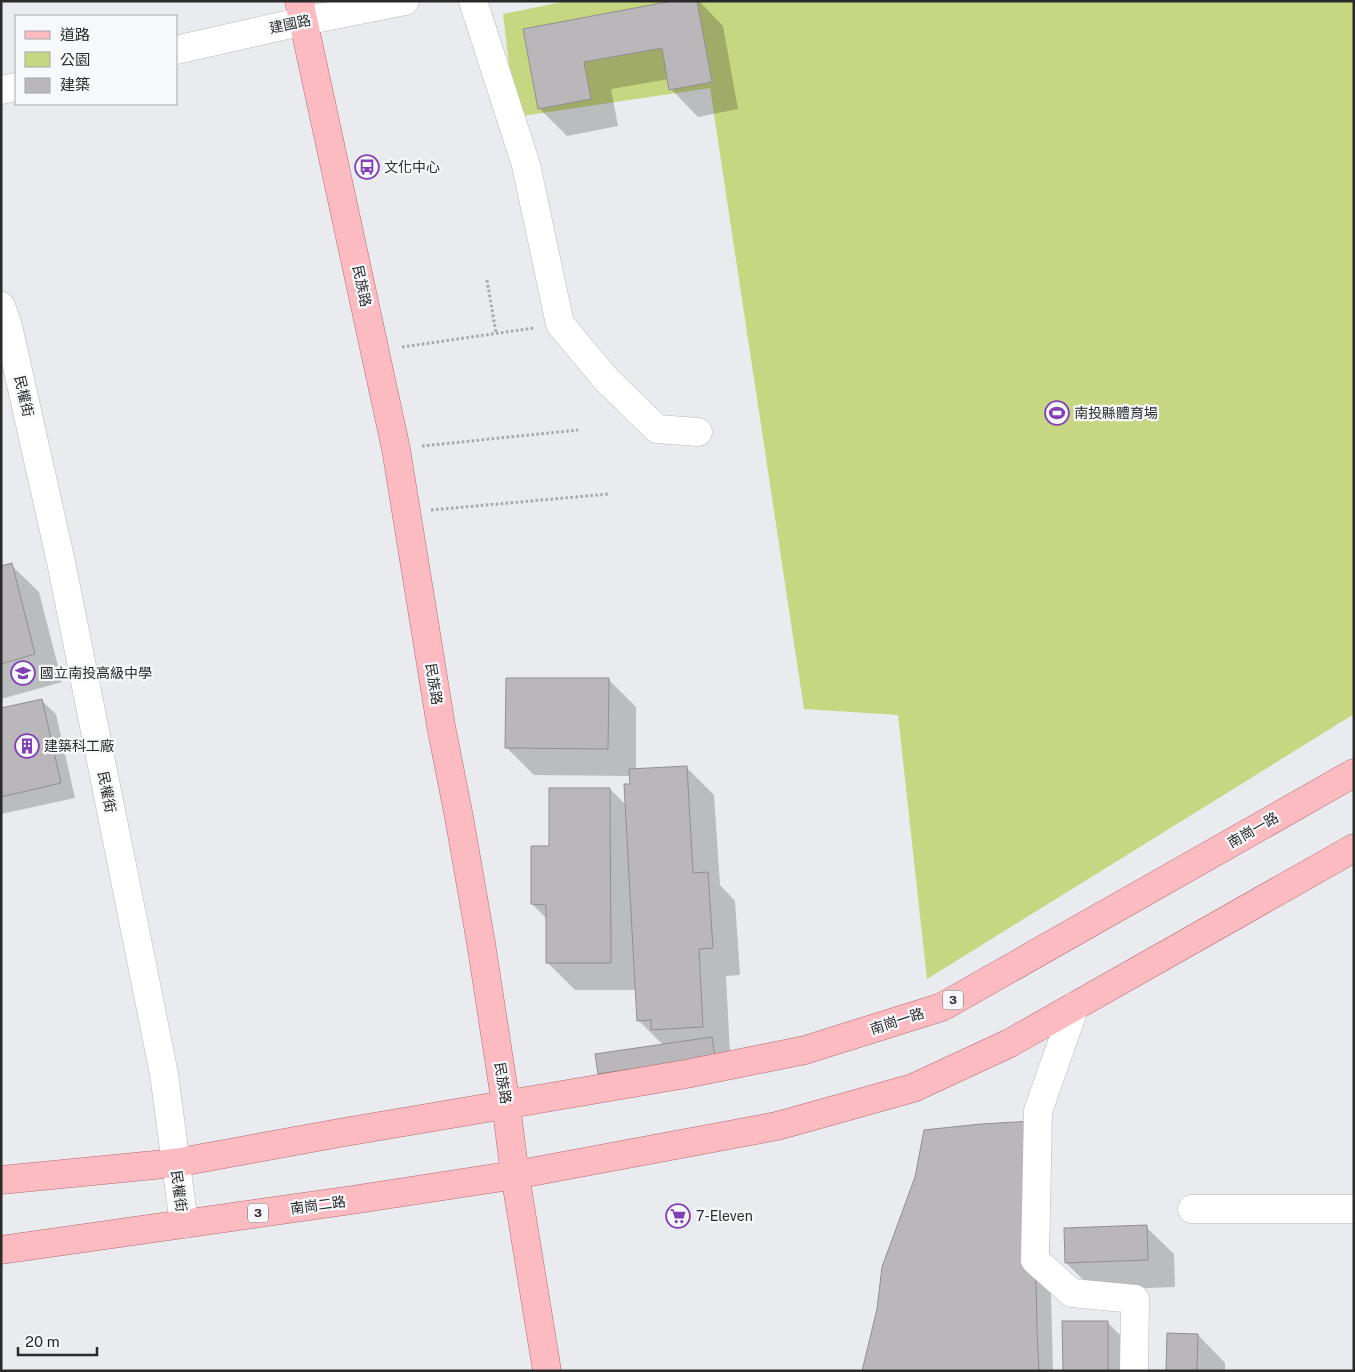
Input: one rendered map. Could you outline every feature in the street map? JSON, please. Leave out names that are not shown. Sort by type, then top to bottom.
[{"type":"main road","name":"民族路","points":[[301,11],[376,351],[408,512],[439,717],[481,943],[515,1175],[547,1371]]},
{"type":"main road","name":"南崗一路","points":[[506,1105],[686,1074],[806,1050],[942,1007],[1354,773]]},
{"type":"main road","name":"3","points":[[515,1175],[777,1126],[912,1088],[1010,1043],[1354,848]]},
{"type":"main road","name":"3","points":[[1,1180],[175,1163],[506,1105]]},
{"type":"main road","name":"南崗二路","points":[[1,1250],[515,1175]]},
{"type":"street","name":"建國路","points":[[178,49],[301,11],[405,1]]},
{"type":"street","points":[[473,1],[526,165],[560,324],[606,379],[657,430],[698,432]]},
{"type":"street","points":[[1,90],[15,87]]},
{"type":"street","name":"民權街","points":[[1,306],[8,326],[63,572],[164,1074],[184,1224]]},
{"type":"street","points":[[1075,1006],[1038,1111],[1035,1260],[1072,1293],[1135,1299],[1134,1371]]},
{"type":"street","points":[[1192,1209],[1354,1208]]},
{"type":"path","points":[[487,280],[496,333]]},
{"type":"path","points":[[376,351],[560,324]]},
{"type":"path","points":[[396,449],[578,430]]},
{"type":"path","points":[[408,512],[608,494]]},
{"type":"green space","name":"南投縣體育場","points":[[567,1],[1354,1],[1354,714],[927,979],[898,715],[804,709],[710,88],[515,117],[503,14]]},
{"type":"building","points":[[672,1],[697,1],[712,82],[669,90],[662,48],[584,62],[591,99],[538,109],[523,29]]},
{"type":"building","points":[[12,563],[35,654],[1,664],[1,566]]},
{"type":"building","points":[[506,678],[609,678],[608,749],[505,748]]},
{"type":"building","name":"建築科工廠","points":[[42,699],[61,783],[1,797],[1,708]]},
{"type":"building","points":[[687,766],[693,873],[708,872],[713,948],[699,949],[703,1027],[651,1030],[651,1020],[637,1021],[624,784],[630,784],[629,769]]},
{"type":"building","points":[[549,788],[610,788],[611,963],[546,963],[546,905],[531,904],[531,846],[549,846]]},
{"type":"building","points":[[712,1037],[715,1057],[598,1074],[595,1054]]},
{"type":"building","points":[[1033,1121],[1039,1371],[862,1371],[877,1309],[882,1267],[915,1177],[924,1130]]},
{"type":"building","points":[[1147,1225],[1148,1260],[1065,1263],[1064,1228]]},
{"type":"building","points":[[1062,1321],[1108,1321],[1108,1371],[1063,1371]]},
{"type":"building","points":[[1167,1333],[1198,1334],[1197,1371],[1166,1371]]},
{"type":"place","name":"文化中心","points":[[367,167]]},
{"type":"place","name":"南投縣體育場","points":[[1057,413]]},
{"type":"place","name":"國立南投高級中學","points":[[23,673]]},
{"type":"place","name":"建築科工廠","points":[[27,746]]},
{"type":"place","name":"7-Eleven","points":[[678,1216]]}]
